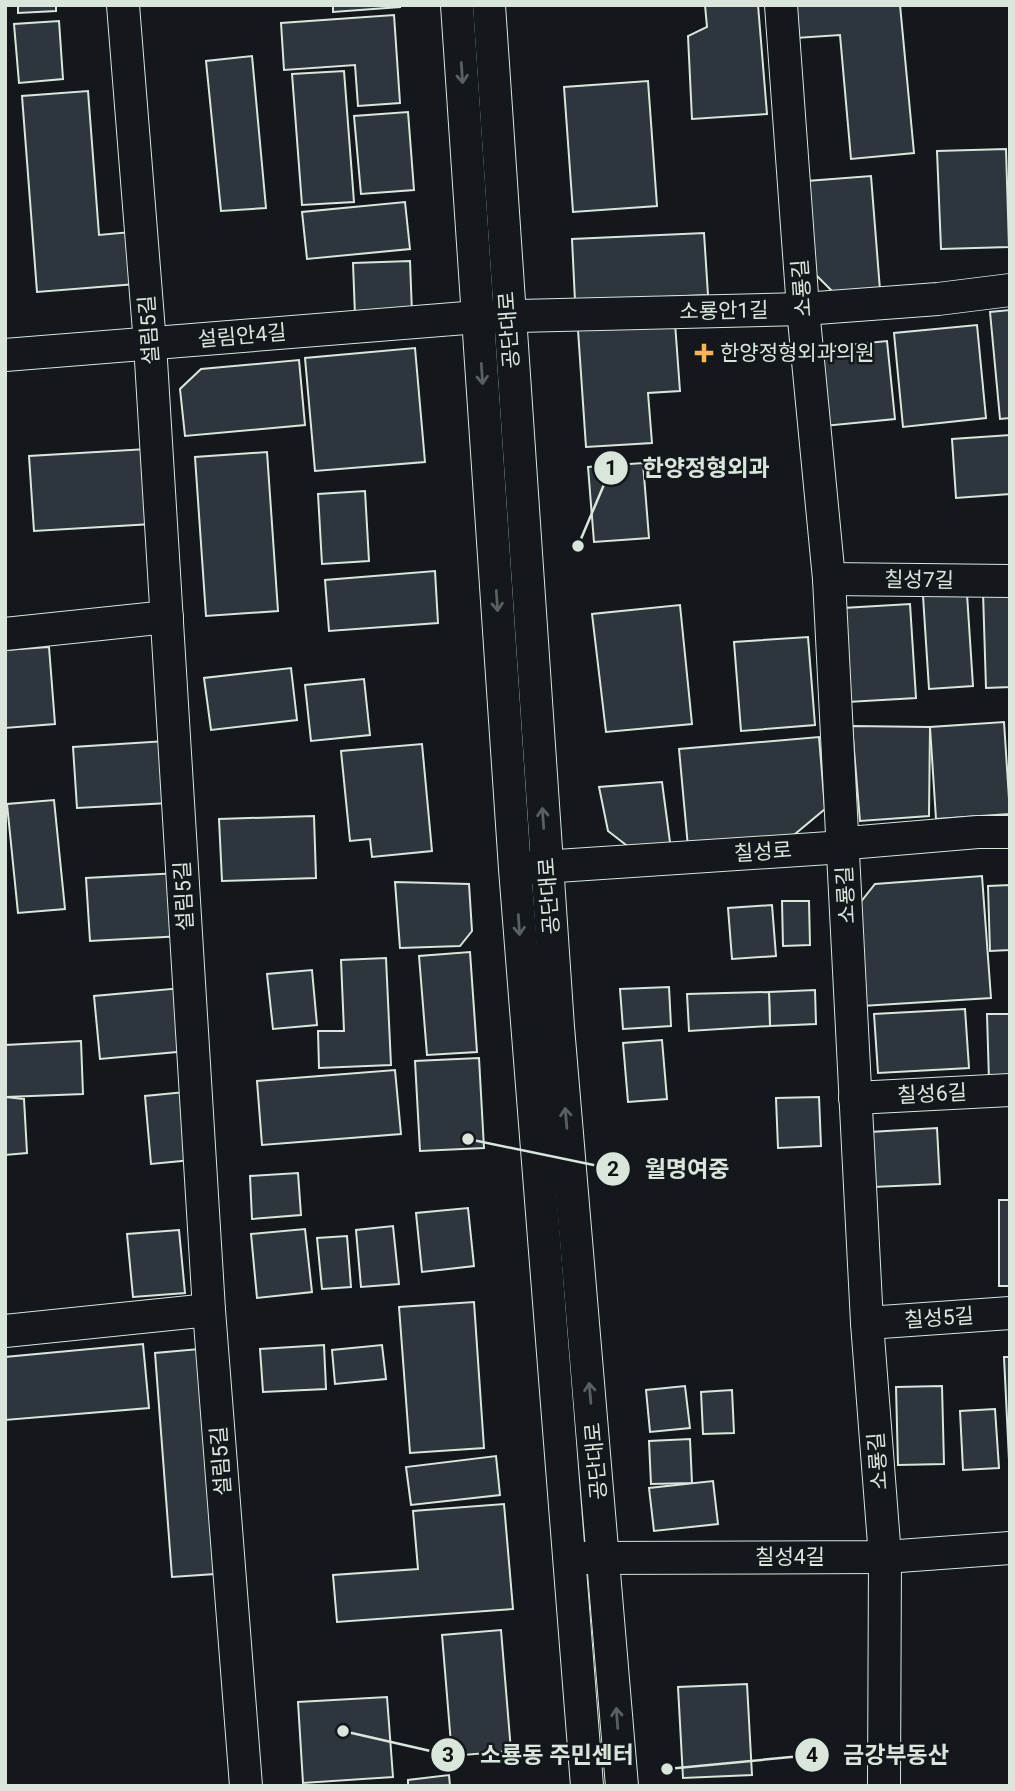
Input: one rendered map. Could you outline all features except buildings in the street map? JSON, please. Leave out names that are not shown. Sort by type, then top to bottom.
[{"type":"street","name":"설림5길","points":[[123,5],[150,344],[209,1310],[246,1786]]},
{"type":"street","name":"공단대로","points":[[457,5],[493,316],[547,867],[622,1786]]},
{"type":"street","name":"공단대로","points":[[489,5],[493,316],[515,869],[587,1786]]},
{"type":"street","name":"소룡길","points":[[782,5],[803,309],[829,579],[867,1323],[885,1557],[884,1786]]},
{"type":"street","name":"소룡안1길","points":[[493,316],[803,309],[938,299],[1010,290]]},
{"type":"street","name":"설림안4길","points":[[5,355],[493,316]]},
{"type":"street","name":"칠성7길","points":[[829,579],[1010,581]]},
{"type":"street","points":[[5,634],[167,617]]},
{"type":"street","name":"칠성로","points":[[515,869],[844,847],[848,843],[978,832],[1010,832]]},
{"type":"street","name":"칠성6길","points":[[855,1098],[1010,1090]]},
{"type":"street","points":[[5,1331],[209,1310]]},
{"type":"street","name":"칠성5길","points":[[867,1323],[1010,1313]]},
{"type":"street","name":"칠성4길","points":[[569,1559],[885,1557],[1010,1548]]},
{"type":"place","name":"한양정형외과의원","points":[[704,353]]},
{"type":"place","name":"한양정형외과","points":[[578,546]]},
{"type":"place","name":"월명여중","points":[[468,1139]]},
{"type":"place","name":"소룡동 주민센터","points":[[343,1731]]},
{"type":"place","name":"금강부동산","points":[[667,1769]]}]
